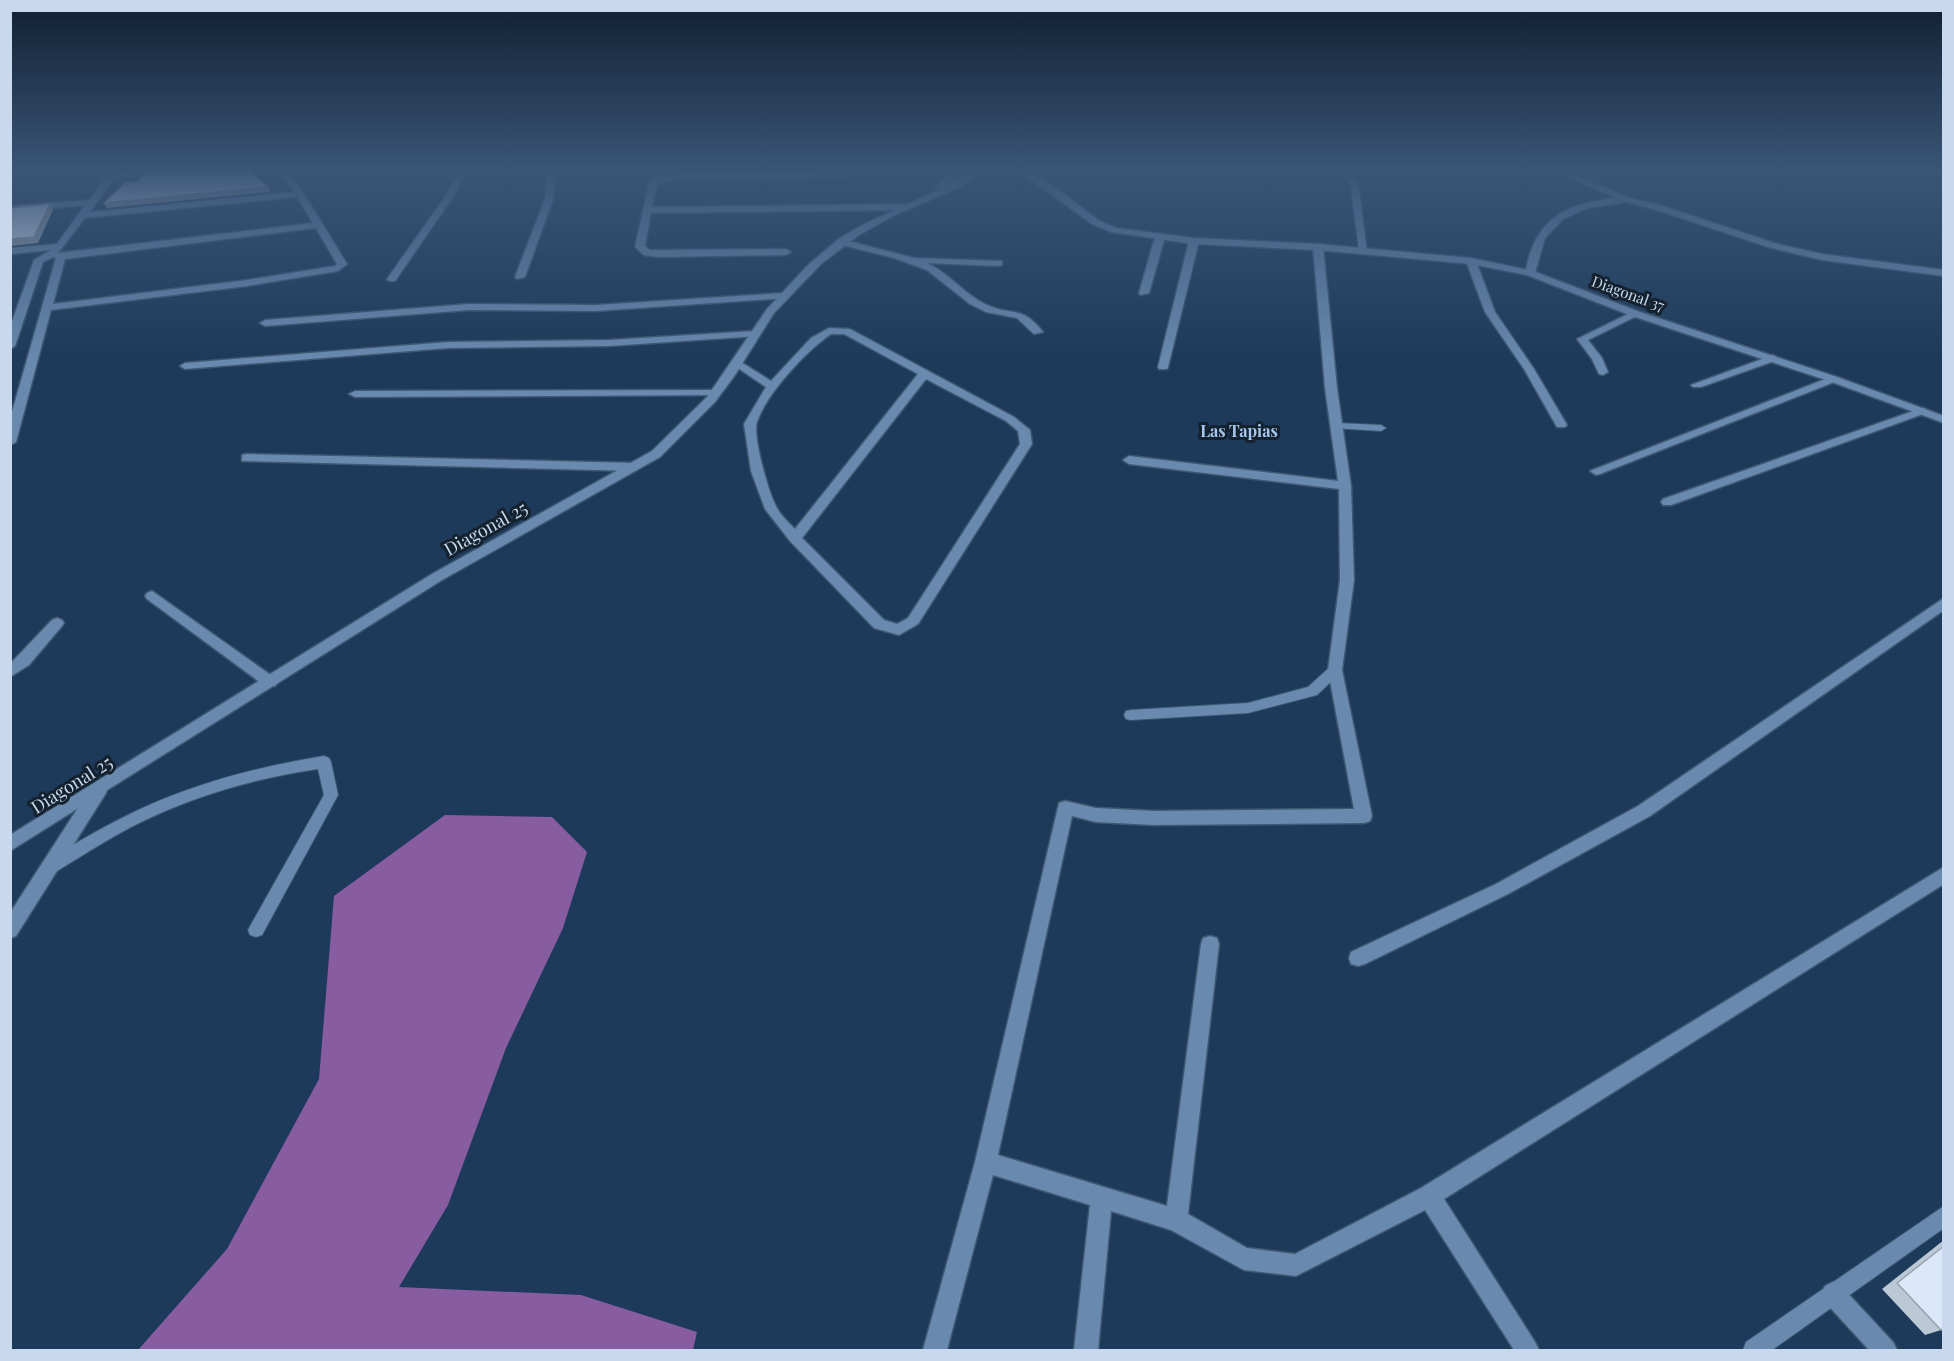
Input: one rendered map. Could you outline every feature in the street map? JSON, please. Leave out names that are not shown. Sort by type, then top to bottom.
[{"type":"street","points":[[10,442],[47,308],[57,252],[71,234]]},
{"type":"street","points":[[10,251],[57,252],[235,234]]},
{"type":"street","points":[[47,308],[247,283],[338,268],[342,264],[322,234]]},
{"type":"street","points":[[392,279],[424,234]]},
{"type":"street","points":[[520,277],[536,234]]},
{"type":"street","points":[[642,234],[639,247],[647,253],[786,252]]},
{"type":"street","name":"Diagonal 25","points":[[10,844],[437,577],[656,454],[682,432],[715,393],[737,364],[754,334],[783,296],[825,255],[857,234]]},
{"type":"street","name":"Diagonal 37","points":[[1142,234],[1194,240],[1318,247],[1471,261],[1530,273],[1636,314],[1773,358],[1944,420]]},
{"type":"street","points":[[1530,273],[1541,234]]},
{"type":"street","points":[[1737,234],[1771,245],[1822,257],[1944,273]]},
{"type":"street","points":[[1144,293],[1160,237]]},
{"type":"street","points":[[1163,367],[1194,240]]},
{"type":"street","points":[[841,242],[929,268],[969,298],[990,310],[1018,313],[1038,332]]},
{"type":"street","points":[[935,1350],[986,1162],[1065,808],[1096,815],[1154,818],[1364,816],[1335,670],[1347,580],[1345,486],[1336,426],[1318,247]]},
{"type":"street","points":[[11,345],[25,296],[39,260],[57,252]]},
{"type":"street","points":[[906,260],[999,262]]},
{"type":"street","points":[[1471,261],[1490,312],[1529,369],[1561,425]]},
{"type":"street","points":[[10,297],[25,296]]},
{"type":"street","points":[[265,323],[469,307],[596,308],[783,296]]},
{"type":"street","points":[[1603,372],[1598,357],[1582,339],[1636,314]]},
{"type":"street","points":[[829,331],[846,331],[925,373],[1010,419],[1024,430],[1026,444],[913,621],[899,630],[879,624],[795,538],[771,509],[757,471],[750,424],[772,386],[815,340],[829,331]]},
{"type":"street","points":[[185,366],[448,345],[609,343],[754,334]]},
{"type":"street","points":[[1697,385],[1773,358]]},
{"type":"street","points":[[737,364],[772,386]]},
{"type":"street","points":[[795,538],[925,373]]},
{"type":"street","points":[[1596,471],[1833,379]]},
{"type":"street","points":[[355,394],[715,393]]},
{"type":"street","points":[[1667,502],[1922,411]]},
{"type":"street","points":[[246,458],[635,467]]},
{"type":"street","points":[[1129,460],[1345,486]]},
{"type":"street","points":[[152,596],[270,682]]},
{"type":"street","points":[[1358,958],[1502,889],[1644,812],[1944,603]]},
{"type":"street","points":[[10,672],[24,661],[57,623]]},
{"type":"street","points":[[10,930],[100,788]]},
{"type":"street","points":[[986,1162],[1176,1220],[1244,1260],[1296,1265],[1429,1196],[1944,874]]},
{"type":"street","points":[[1176,1220],[1210,944]]},
{"type":"street","points":[[1086,1350],[1102,1196]]},
{"type":"street","points":[[1429,1196],[1527,1350]]},
{"type":"street","points":[[1833,1294],[1885,1350]]},
{"type":"lane","points":[[1361,234],[1363,251]]},
{"type":"lane","points":[[1336,426],[1381,428]]},
{"type":"lane","points":[[1131,715],[1248,708],[1312,691],[1335,670]]},
{"type":"lane","points":[[50,867],[135,817],[205,789],[290,767],[324,762],[331,795],[256,930]]},
{"type":"lane","points":[[1754,1350],[1944,1216]]},
{"type":"shaded area","points":[[445,815],[552,817],[587,852],[563,928],[506,1048],[448,1205],[399,1287],[581,1295],[697,1332],[693,1350],[138,1350],[227,1249],[319,1079],[334,896]]},
{"type":"building","points":[[10,234],[36,234],[34,237],[10,239]]},
{"type":"building","points":[[1944,1246],[1944,1328],[1941,1330],[1897,1283]]},
{"type":"district","name":"Las Tapias","points":[[1239,431]]}]
